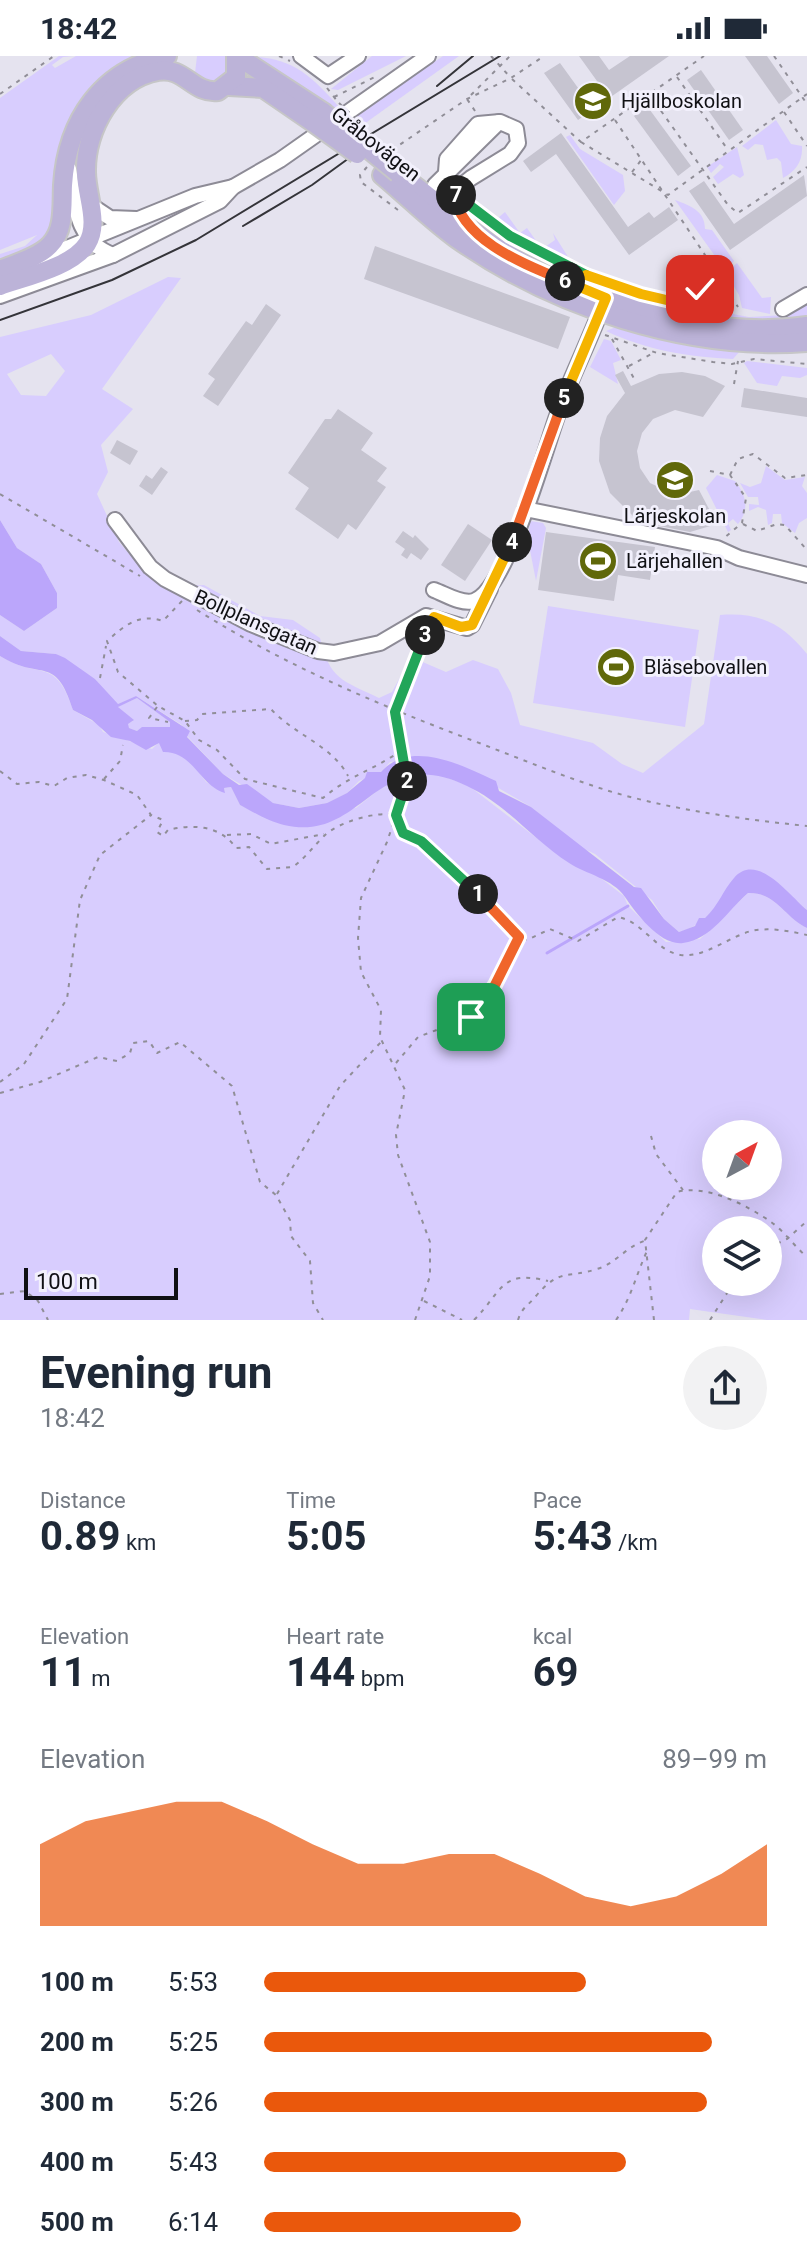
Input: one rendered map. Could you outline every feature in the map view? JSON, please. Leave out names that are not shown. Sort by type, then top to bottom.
[{"type":"main road","points":[[5,268],[41,252],[55,239],[61,223],[68,162],[77,125],[98,92],[132,67],[167,56]]},
{"type":"main road","points":[[190,56],[187,68],[191,79]]},
{"type":"main road","name":"Gråbovägen","points":[[229,86],[238,71],[236,56]]},
{"type":"main road","name":"Gråbovägen","points":[[236,56],[324,111],[390,174],[433,197],[486,240],[603,304],[683,321],[746,329],[807,326]]},
{"type":"main road","name":"Gråbovägen","points":[[88,242],[94,225],[89,204],[87,149],[92,131],[114,96],[140,77],[158,70],[177,71],[206,91],[218,91],[229,86],[252,86],[324,111]]},
{"type":"main road","name":"Gråbovägen","points":[[390,174],[433,197],[481,253],[603,304],[669,330],[724,340],[807,342]]},
{"type":"main road","points":[[0,286],[69,259],[88,242]]},
{"type":"street","points":[[308,57],[328,76],[358,56]]},
{"type":"street","points":[[0,296],[113,255],[220,201],[233,187],[280,160],[428,56]]},
{"type":"street","points":[[500,122],[516,129],[516,147],[433,197],[446,172],[447,159],[478,124],[500,122]]},
{"type":"street","points":[[68,162],[77,215],[88,242],[113,255]]},
{"type":"street","points":[[5,268],[88,242],[214,189],[233,187]]},
{"type":"street","points":[[89,204],[110,218],[140,218]]},
{"type":"street","points":[[783,309],[807,295]]},
{"type":"street","points":[[434,617],[467,628],[472,625],[525,509],[560,408],[603,304]]},
{"type":"street","points":[[525,509],[717,548],[739,558],[807,575]]},
{"type":"street","name":"Bollplansgatan","points":[[115,520],[150,567],[165,579],[251,624],[318,651],[334,653],[380,643],[420,619],[434,617]]},
{"type":"street","points":[[434,590],[464,602],[476,600],[490,589]]},
{"type":"path","points":[[0,94],[54,56]]},
{"type":"path","points":[[491,56],[581,142],[668,195]]},
{"type":"path","points":[[475,111],[467,99],[510,56]]},
{"type":"path","points":[[511,78],[544,56]]},
{"type":"path","points":[[581,142],[704,56]]},
{"type":"path","points":[[774,56],[807,104]]},
{"type":"path","points":[[324,111],[377,76]]},
{"type":"path","points":[[676,76],[728,151]]},
{"type":"path","points":[[653,91],[654,101],[728,205],[738,213],[807,167]]},
{"type":"path","points":[[668,195],[807,94]]},
{"type":"path","points":[[784,111],[807,146]]},
{"type":"path","points":[[614,119],[668,195],[713,267],[715,280]]},
{"type":"path","points":[[631,173],[642,159]]},
{"type":"path","points":[[433,197],[557,262],[617,287],[707,309]]},
{"type":"path","points":[[696,307],[700,289],[715,280],[721,280],[729,288],[738,307]]},
{"type":"path","points":[[606,336],[655,352],[713,362],[779,360],[807,364]]},
{"type":"path","points":[[612,338],[636,382]]},
{"type":"path","points":[[628,367],[655,352]]},
{"type":"path","points":[[734,384],[738,361]]},
{"type":"path","points":[[730,475],[738,459],[753,454],[785,478],[807,475]]},
{"type":"path","points":[[710,471],[730,475],[746,498],[742,523],[724,537],[717,548]]},
{"type":"path","points":[[0,494],[144,578]]},
{"type":"path","points":[[742,523],[757,531],[777,524],[785,525],[807,550]]},
{"type":"path","points":[[100,678],[107,641],[124,625],[141,618],[163,621],[182,601]]},
{"type":"path","points":[[193,608],[304,672],[395,712],[610,791],[698,811],[807,826]]},
{"type":"path","points":[[415,1320],[430,1276],[430,1242],[398,1155],[396,1135],[406,1096],[395,1064],[382,1041],[381,1010],[361,972],[358,938],[361,898],[408,779],[395,712],[434,617]]},
{"type":"path","points":[[107,641],[118,672],[172,716],[185,721],[197,720],[202,714],[271,709],[285,724],[335,759],[349,777]]},
{"type":"path","points":[[158,706],[149,718],[168,722]]},
{"type":"path","points":[[185,721],[199,740],[217,750],[245,779],[323,798],[349,777],[375,768],[403,749]]},
{"type":"path","points":[[104,780],[120,761],[123,745]]},
{"type":"path","points":[[0,771],[17,784],[39,782],[54,786],[67,778],[86,775],[104,780],[137,795],[151,815],[163,820],[157,832],[163,836],[168,830],[202,827],[227,835],[251,834],[277,844],[325,834],[374,815],[396,815]]},
{"type":"path","points":[[0,1082],[24,1064],[67,999],[80,900],[100,855],[151,815]]},
{"type":"path","points":[[396,815],[403,833],[415,836],[444,860],[519,937],[527,940],[550,929],[574,938],[618,917],[632,922],[665,949],[684,955],[697,954],[754,930],[807,935]]},
{"type":"path","points":[[227,835],[236,848],[249,847],[267,869],[293,867],[308,856],[325,834]]},
{"type":"path","points":[[395,1064],[418,1037],[471,1017],[495,985],[519,937]]},
{"type":"path","points":[[0,1093],[40,1082],[98,1057],[117,1061],[130,1053],[133,1043],[149,1041],[157,1053],[180,1042],[232,1086],[260,1182],[276,1195],[290,1220],[291,1236],[310,1261],[313,1303],[323,1320]]},
{"type":"path","points":[[276,1195],[340,1086],[382,1041]]},
{"type":"path","points":[[651,1136],[656,1154],[684,1190],[724,1197],[774,1223],[807,1257]]},
{"type":"path","points":[[518,1320],[522,1307],[550,1281],[577,1271],[599,1269],[608,1261],[621,1257],[630,1246],[645,1240],[668,1201],[684,1190]]},
{"type":"path","points":[[782,1241],[807,1221]]},
{"type":"path","points":[[645,1240],[654,1320]]},
{"type":"path","points":[[616,1320],[633,1295],[637,1271],[648,1247]]},
{"type":"path","points":[[474,1320],[491,1303],[498,1286],[512,1278],[533,1277],[550,1281]]},
{"type":"path","points":[[0,1294],[25,1291],[38,1301],[48,1320]]},
{"type":"path","points":[[710,1320],[725,1296]]},
{"type":"path","points":[[423,1300],[462,1320]]},
{"type":"shaded area","points":[[59,56],[73,56],[63,57],[52,65],[55,68],[76,56],[142,56],[114,68],[93,84],[78,104],[67,127],[61,152],[52,234],[29,251],[0,260],[0,254],[25,246],[37,235],[0,250],[0,98]]},
{"type":"shaded area","points":[[197,56],[228,56],[231,70],[213,85],[195,73]]},
{"type":"shaded area","points":[[242,56],[274,59],[298,69],[340,108],[331,113]]},
{"type":"shaded area","points":[[372,56],[406,56],[338,90],[331,89]]},
{"type":"shaded area","points":[[443,56],[459,56],[364,124],[356,117]]},
{"type":"shaded area","points":[[776,120],[791,144],[802,146],[798,165],[783,178],[781,162],[777,158],[767,160],[763,145],[755,144],[748,150],[742,146]]},
{"type":"shaded area","points":[[570,135],[580,149],[623,175],[625,191],[614,205],[566,137]]},
{"type":"shaded area","points":[[737,147],[744,175],[740,178],[733,174],[718,184],[713,177],[724,167],[720,164],[711,173],[707,167]]},
{"type":"shaded area","points":[[675,200],[696,210],[703,218],[705,229],[712,230],[734,261],[725,270]]},
{"type":"shaded area","points":[[505,212],[520,233],[527,228],[542,249],[555,240],[553,233],[575,268],[515,237],[499,217]]},
{"type":"shaded area","points":[[737,263],[762,298],[771,297],[770,314],[742,308],[739,295],[726,273]]},
{"type":"shaded area","points":[[168,277],[181,278],[102,389],[133,409],[101,445],[108,472],[97,494],[119,542],[145,572],[165,587],[204,585],[260,616],[293,620],[320,638],[328,663],[339,677],[379,698],[392,692],[411,657],[446,672],[473,660],[498,669],[511,693],[520,725],[593,743],[622,764],[643,773],[704,724],[720,615],[758,618],[788,634],[807,654],[807,910],[769,877],[760,873],[740,873],[707,917],[679,932],[664,919],[652,900],[531,807],[466,769],[431,757],[390,762],[381,772],[359,781],[347,793],[327,803],[299,808],[273,803],[223,774],[187,736],[182,725],[136,696],[116,705],[95,679],[56,654],[21,651],[0,636],[0,615],[24,631],[57,608],[57,593],[41,564],[17,548],[0,520],[0,337],[91,315]],"holes":[[[51,354],[65,371],[46,396],[21,395],[7,374]]]},
{"type":"shaded area","points":[[586,277],[646,298],[749,317],[786,315],[807,302],[807,321],[749,322],[692,314],[581,284]]},
{"type":"shaded area","points":[[621,325],[740,346],[740,351],[733,359],[684,354],[652,348],[606,331]]},
{"type":"shaded area","points":[[604,339],[611,341],[621,360],[613,363],[618,384],[590,367]]},
{"type":"shaded area","points":[[744,363],[807,368],[807,375],[800,378],[782,376],[777,386],[757,383]]},
{"type":"shaded area","points":[[766,466],[785,480],[805,477],[802,486],[807,493],[807,518],[799,523],[795,533],[782,523],[781,514],[773,514],[772,523],[768,525],[766,510],[758,507],[749,511],[749,504],[759,505],[758,497],[748,497],[740,483],[750,487],[761,483]]},
{"type":"shaded area","points":[[717,475],[735,481],[745,502],[742,518],[738,524],[733,519],[728,523],[731,530],[728,532],[706,488]]},
{"type":"shaded area","points":[[0,520],[17,548],[41,564],[57,593],[57,608],[24,631],[0,615]]},
{"type":"shaded area","points":[[530,521],[543,523],[546,528],[536,581],[528,540]]},
{"type":"shaded area","name":"Bläsebovallen","points":[[548,606],[699,630],[685,727],[533,703]]},
{"type":"shaded area","points":[[0,636],[21,651],[56,654],[65,658],[95,679],[118,704],[136,696],[190,731],[187,737],[223,774],[239,785],[247,784],[273,803],[299,808],[327,803],[347,793],[365,778],[367,772],[381,772],[393,762],[406,757],[437,758],[496,781],[499,791],[531,807],[634,887],[641,888],[664,919],[679,932],[695,926],[699,918],[705,918],[734,878],[743,871],[753,870],[773,879],[807,910],[807,928],[766,896],[748,893],[711,930],[693,940],[674,943],[657,934],[614,886],[569,863],[481,794],[436,776],[411,776],[390,784],[333,821],[311,827],[279,824],[240,805],[231,787],[224,788],[225,793],[216,789],[182,757],[163,752],[159,743],[146,750],[130,741],[111,737],[92,720],[73,710],[60,681],[53,675],[0,656]],"holes":[[[137,698],[170,722],[170,727],[142,727],[137,731],[129,728],[128,724],[134,720],[118,707]]]},
{"type":"shaded area","points":[[0,656],[53,675],[60,682],[73,710],[99,725],[103,732],[152,749],[159,742],[192,763],[206,782],[225,792],[224,788],[231,787],[240,805],[264,816],[356,808],[386,784],[413,773],[437,774],[469,786],[569,863],[598,876],[624,896],[628,906],[666,942],[700,939],[748,893],[766,896],[807,928],[807,1320],[767,1320],[690,1309],[689,1320],[0,1320]]},
{"type":"shaded area","points":[[137,698],[170,722],[170,728],[142,728],[137,731],[129,728],[127,724],[133,721],[117,707]]},
{"type":"building","points":[[579,56],[599,56],[609,70],[630,56],[669,56],[578,120],[544,73],[560,63],[581,92],[597,81]]},
{"type":"building","points":[[745,56],[767,56],[793,93],[779,104]]},
{"type":"building","points":[[701,70],[743,130],[729,140],[687,80]]},
{"type":"building","points":[[647,106],[691,166],[678,176],[634,116]]},
{"type":"building","points":[[561,133],[628,227],[649,212],[654,218],[669,207],[678,220],[629,255],[556,154],[531,172],[523,161]]},
{"type":"building","points":[[804,175],[807,196],[730,250],[689,191],[704,181],[734,224]]},
{"type":"building","points":[[375,246],[570,317],[558,349],[364,279]]},
{"type":"building","points":[[266,304],[281,315],[218,406],[203,396],[215,379],[208,374],[246,321],[252,325]]},
{"type":"building","points":[[623,371],[631,386],[659,374],[682,372],[705,376],[725,386],[703,417],[675,410],[653,419],[642,433],[637,451],[640,468],[650,483],[676,495],[699,490],[717,524],[690,532],[639,522],[610,493],[599,461],[600,438],[607,416],[625,393],[615,375]]},
{"type":"building","points":[[744,388],[807,398],[807,417],[741,407]]},
{"type":"building","points":[[338,409],[373,433],[361,450],[387,468],[377,481],[386,487],[356,530],[348,524],[338,539],[295,509],[309,488],[288,473],[325,419],[331,419]]},
{"type":"building","points":[[117,440],[138,451],[130,465],[110,453]]},
{"type":"building","points":[[161,467],[168,472],[152,495],[139,486],[146,475],[152,479]]},
{"type":"building","points":[[468,524],[492,540],[465,581],[441,565]]},
{"type":"building","points":[[403,531],[413,538],[415,535],[429,549],[421,560],[411,553],[407,559],[401,555],[405,549],[395,542]]},
{"type":"building","name":"Lärjehallen","points":[[546,532],[655,547],[650,580],[618,575],[614,601],[538,590]]},
{"type":"waterway","points":[[547,953],[628,906]]},
{"type":"tram line","points":[[437,86],[473,56]]},
{"type":"tram line","points":[[0,320],[112,280],[196,240],[500,56]]},
{"type":"tram line","points":[[243,226],[312,185],[367,145]]},
{"type":"place","name":"Hjällboskolan","points":[[593,101]]},
{"type":"place","name":"Lärjeskolan","points":[[675,480]]},
{"type":"place","name":"Lärjehallen","points":[[598,561]]},
{"type":"place","name":"Bläsebovallen","points":[[616,667]]},
{"type":"route","points":[[471,1017],[495,985],[519,937],[444,860],[415,836],[403,833],[396,815],[408,779],[395,712],[399,695],[434,617],[461,627],[472,625],[510,550],[560,408],[606,298],[532,266],[486,240],[461,221],[453,193],[510,236],[557,262],[617,287],[696,307],[700,289]]}]
